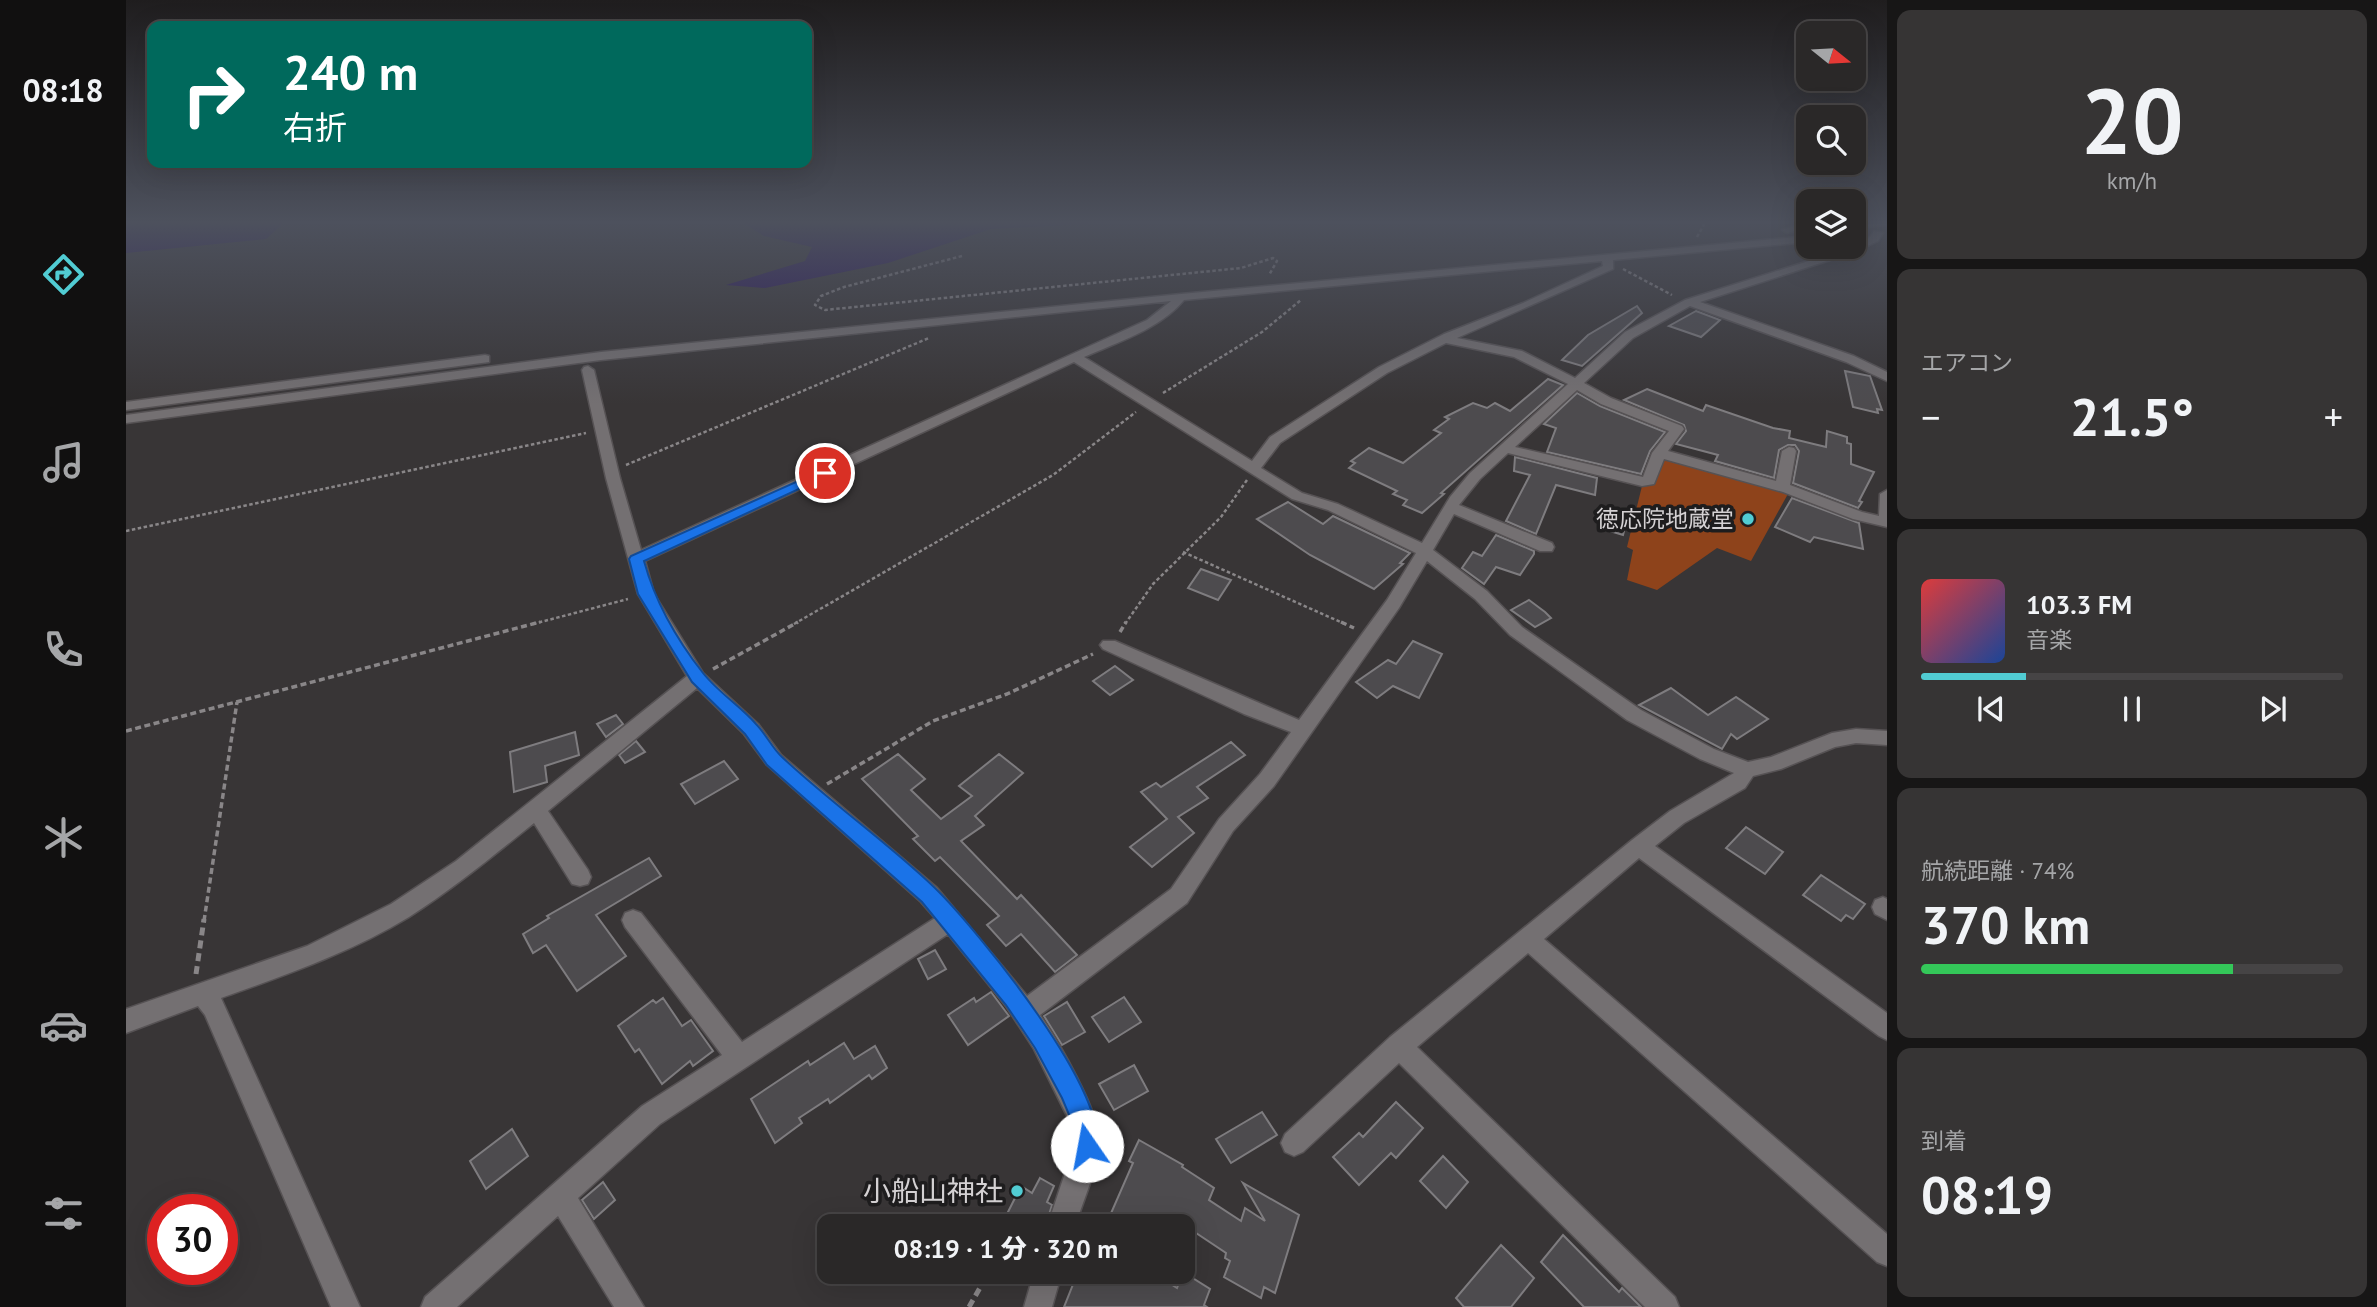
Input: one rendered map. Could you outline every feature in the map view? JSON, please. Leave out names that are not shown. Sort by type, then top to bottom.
[{"type":"street","points":[[126,405],[562,350],[926,311],[1241,282]]},
{"type":"street","points":[[126,419],[601,356],[1345,282]]},
{"type":"street","points":[[1253,469],[1275,440],[1383,370],[1446,339],[1577,282]]},
{"type":"street","points":[[1024,1013],[1179,896],[1226,825],[1267,780],[1393,604],[1451,507],[1475,476],[1629,335],[1689,302],[1752,282]]},
{"type":"street","points":[[636,559],[1151,321],[1170,310],[1181,297]]},
{"type":"street","points":[[1689,302],[1850,359],[1887,377]]},
{"type":"street","points":[[1446,339],[1518,354],[1544,365],[1606,401],[1677,429],[1659,453],[1649,481],[1642,482],[1503,448]]},
{"type":"street","points":[[1075,357],[1297,496],[1333,507],[1425,551],[1481,595],[1516,631],[1634,715],[1707,754],[1747,770],[1774,764],[1832,740],[1856,736],[1887,738]]},
{"type":"street","points":[[588,370],[646,594],[697,678],[751,729],[774,760],[811,795],[929,895],[1043,1040],[1085,1124],[1087,1146],[1065,1214]]},
{"type":"street","points":[[1782,488],[1789,451]]},
{"type":"street","points":[[1659,453],[1782,488],[1858,516],[1887,520],[1887,494]]},
{"type":"street","points":[[1451,507],[1546,547]]},
{"type":"street","points":[[1109,645],[1251,709],[1303,729]]},
{"type":"street","points":[[126,1021],[313,954],[399,911],[464,868],[697,678]]},
{"type":"street","points":[[1294,1143],[1399,1046],[1527,938],[1639,846],[1677,817],[1738,782],[1747,770]]},
{"type":"street","points":[[535,808],[580,877]]},
{"type":"street","points":[[1639,846],[1887,1028]]},
{"type":"street","points":[[633,920],[739,1057]]},
{"type":"street","points":[[435,1307],[651,1115],[949,921]]},
{"type":"street","points":[[1527,938],[1887,1252]]},
{"type":"street","points":[[204,995],[213,1007],[346,1307]]},
{"type":"street","points":[[1399,1046],[1665,1307]]},
{"type":"street","points":[[561,1195],[630,1307]]},
{"type":"street","points":[[1038,1307],[1045,1284]]},
{"type":"path","points":[[863,282],[821,296],[815,305],[825,310],[1102,282]]},
{"type":"path","points":[[1644,282],[1689,302]]},
{"type":"path","points":[[697,678],[906,562],[1053,475],[1148,403],[1262,332],[1303,299]]},
{"type":"path","points":[[612,471],[928,338]]},
{"type":"path","points":[[126,531],[603,429]]},
{"type":"path","points":[[811,795],[908,734],[1038,681],[1109,645],[1143,595],[1183,552],[1221,519],[1244,488],[1253,469]]},
{"type":"path","points":[[1183,552],[1369,635]]},
{"type":"path","points":[[126,731],[646,594]]},
{"type":"path","points":[[204,995],[194,987],[237,702]]},
{"type":"path","points":[[969,1307],[982,1284]]},
{"type":"shaded area","points":[[736,282],[795,282],[765,288],[726,285]]},
{"type":"shaded area","points":[[1669,460],[1789,492],[1751,561],[1717,548],[1657,590],[1627,580],[1633,550],[1627,547],[1642,486],[1655,484],[1663,461]]},
{"type":"building","points":[[1637,306],[1642,313],[1582,366],[1562,360],[1588,335]]},
{"type":"building","points":[[1696,311],[1720,320],[1701,337],[1669,326]]},
{"type":"building","points":[[1845,371],[1870,376],[1882,410],[1877,409],[1878,413],[1853,407]]},
{"type":"building","points":[[1548,379],[1563,385],[1422,513],[1403,505],[1407,500],[1393,494],[1397,491],[1349,468],[1355,463],[1351,461],[1369,448],[1403,463],[1441,433],[1434,430],[1449,419],[1445,417],[1473,403],[1487,408],[1495,403],[1510,411]]},
{"type":"building","points":[[1647,389],[1703,411],[1706,405],[1773,428],[1790,431],[1789,438],[1826,447],[1827,431],[1847,437],[1847,443],[1851,444],[1851,464],[1874,472],[1859,501],[1862,502],[1858,508],[1793,483],[1799,451],[1795,445],[1779,450],[1774,478],[1715,461],[1718,455],[1676,444],[1686,431],[1684,425],[1624,400]]},
{"type":"building","points":[[1577,393],[1600,406],[1665,432],[1650,451],[1641,474],[1547,452],[1556,428],[1544,424]]},
{"type":"building","points":[[1515,457],[1597,478],[1595,495],[1556,485],[1536,534],[1506,521],[1530,475],[1514,471]]},
{"type":"building","points":[[1792,498],[1859,523],[1863,549],[1814,537],[1810,542],[1775,527]]},
{"type":"building","points":[[1288,502],[1323,524],[1333,516],[1410,553],[1400,563],[1403,564],[1374,589],[1310,555],[1257,519]]},
{"type":"building","points":[[1604,512],[1627,519],[1623,535],[1600,528]]},
{"type":"building","points":[[1496,535],[1534,551],[1534,554],[1520,575],[1496,567],[1484,584],[1462,568],[1473,552],[1482,556]]},
{"type":"building","points":[[1201,569],[1231,580],[1218,600],[1188,588]]},
{"type":"building","points":[[1529,600],[1551,618],[1535,627],[1511,610]]},
{"type":"building","points":[[1413,641],[1442,654],[1419,698],[1393,686],[1377,698],[1356,682],[1388,660],[1396,664]]},
{"type":"building","points":[[1115,666],[1133,680],[1110,695],[1093,681]]},
{"type":"building","points":[[1671,688],[1708,715],[1736,697],[1768,719],[1737,739],[1731,734],[1722,749],[1639,705]]},
{"type":"building","points":[[616,715],[623,724],[606,737],[597,724]]},
{"type":"building","points":[[575,732],[579,755],[545,766],[547,782],[514,792],[510,752]]},
{"type":"building","points":[[636,741],[645,752],[625,763],[619,755]]},
{"type":"building","points":[[1231,742],[1245,755],[1197,787],[1208,798],[1178,817],[1194,833],[1152,867],[1130,847],[1167,819],[1141,792],[1156,783],[1161,787]]},
{"type":"building","points":[[898,754],[925,779],[911,790],[941,819],[972,796],[959,786],[999,754],[1023,773],[975,816],[984,825],[961,841],[1017,899],[1021,895],[1077,955],[1055,972],[1021,934],[1006,946],[987,925],[999,916],[940,857],[935,861],[913,839],[918,836],[862,779]]},
{"type":"building","points":[[724,761],[738,779],[695,804],[681,784]]},
{"type":"building","points":[[1746,827],[1783,852],[1765,874],[1726,848]]},
{"type":"building","points":[[649,858],[661,876],[596,915],[626,956],[577,991],[546,945],[533,953],[523,934],[549,918],[547,916]]},
{"type":"building","points":[[1821,875],[1865,904],[1853,919],[1846,915],[1841,921],[1803,895]]},
{"type":"building","points":[[935,950],[946,969],[928,979],[918,959]]},
{"type":"building","points":[[991,992],[1009,1016],[968,1045],[948,1015],[974,998],[976,1002]]},
{"type":"building","points":[[1124,997],[1141,1022],[1109,1042],[1092,1017]]},
{"type":"building","points":[[663,998],[682,1026],[691,1020],[713,1051],[693,1066],[690,1061],[662,1084],[639,1049],[635,1052],[618,1026],[653,1000],[656,1003]]},
{"type":"building","points":[[1067,1002],[1085,1032],[1062,1045],[1044,1016]]},
{"type":"building","points":[[844,1043],[854,1059],[875,1046],[887,1068],[872,1079],[869,1075],[830,1103],[828,1099],[799,1118],[802,1123],[775,1143],[751,1099],[808,1061],[810,1065]]},
{"type":"building","points":[[1134,1065],[1148,1091],[1114,1110],[1099,1084]]},
{"type":"building","points":[[1396,1102],[1423,1128],[1396,1158],[1391,1153],[1359,1185],[1333,1157],[1359,1133],[1363,1137]]},
{"type":"building","points":[[1262,1112],[1277,1135],[1231,1163],[1216,1139]]},
{"type":"building","points":[[512,1129],[528,1156],[486,1189],[470,1161]]},
{"type":"building","points":[[1139,1140],[1183,1165],[1182,1167],[1214,1188],[1209,1200],[1241,1221],[1245,1208],[1265,1221],[1243,1183],[1299,1215],[1275,1293],[1264,1287],[1261,1298],[1224,1277],[1230,1261],[1225,1258],[1226,1253],[1195,1232],[1195,1214],[1111,1214],[1133,1163],[1129,1161]]},
{"type":"building","points":[[1443,1156],[1468,1182],[1446,1208],[1420,1181]]},
{"type":"building","points":[[1040,1178],[1054,1186],[1047,1202],[1052,1205],[1049,1214],[1007,1214],[1021,1186],[1032,1193]]},
{"type":"building","points":[[603,1182],[615,1200],[594,1219],[582,1200]]},
{"type":"building","points":[[1563,1235],[1619,1292],[1622,1288],[1641,1307],[1584,1307],[1541,1262]]},
{"type":"building","points":[[1501,1245],[1534,1278],[1511,1307],[1464,1307],[1456,1298]]},
{"type":"building","points":[[1195,1280],[1210,1289],[1204,1305],[1207,1307],[1064,1307],[1073,1284],[1171,1284],[1177,1288],[1178,1284],[1195,1284]]},
{"type":"place","name":"徳応院地蔵堂","points":[[1748,519]]},
{"type":"place","name":"小船山神社","points":[[1017,1191]]},
{"type":"route","points":[[825,473],[636,559],[646,594],[697,678],[751,729],[774,760],[811,795],[929,895],[1014,998],[1043,1040],[1070,1090],[1085,1124],[1087,1146]]}]
